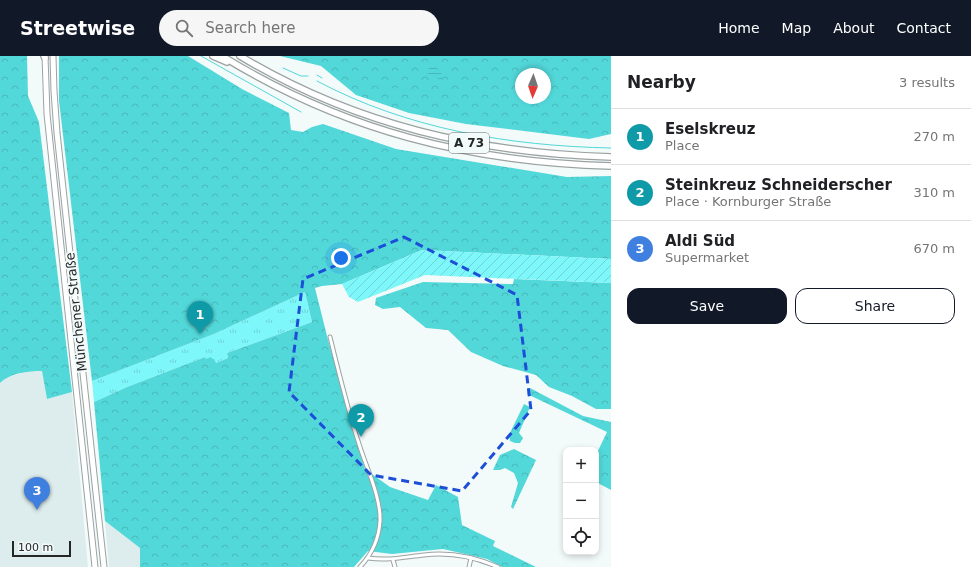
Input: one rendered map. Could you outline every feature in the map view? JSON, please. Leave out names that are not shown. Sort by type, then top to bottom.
[{"type":"highway","points":[[213,56],[246,70]]},
{"type":"highway","name":"A 73","points":[[222,56],[309,102],[359,123],[393,134],[456,150],[526,161],[611,166]]},
{"type":"highway","name":"A 73","points":[[240,56],[271,74],[311,93],[376,119],[405,128],[460,141],[533,152],[611,157]]},
{"type":"main road","name":"Münchener Straße","points":[[53,56],[52,72],[56,126],[104,567]]},
{"type":"main road","name":"Münchener Straße","points":[[45,57],[48,128],[96,567]]},
{"type":"street","points":[[330,338],[350,415],[380,513],[378,536],[375,546],[368,558],[360,567]]},
{"type":"street","points":[[368,558],[393,560],[437,554],[452,554],[471,558],[498,567]]},
{"type":"street","points":[[469,567],[471,558]]},
{"type":"street","points":[[393,560],[394,567]]},
{"type":"highlighted area","points":[[404,237],[517,295],[531,410],[462,491],[371,475],[289,392],[303,279]]},
{"type":"shaded area","points":[[429,68],[435,68],[441,72],[443,79],[440,80],[433,75],[426,73]]},
{"type":"shaded area","points":[[29,371],[42,371],[47,399],[72,392],[88,567],[0,567],[0,383],[5,378]]},
{"type":"shaded area","points":[[105,521],[140,548],[140,567],[109,567]]},
{"type":"green space","points":[[0,56],[27,56],[28,96],[39,122],[72,392],[47,399],[42,371],[25,372],[14,375],[0,383]]},
{"type":"green space","points":[[59,56],[188,56],[242,89],[289,113],[291,130],[303,132],[312,127],[323,124],[396,149],[567,177],[611,176],[611,259],[422,250],[342,284],[315,288],[328,340],[365,469],[390,487],[428,500],[436,485],[458,497],[462,525],[495,541],[493,546],[536,567],[502,567],[487,559],[443,549],[392,554],[368,551],[354,567],[140,567],[140,548],[105,521],[94,402],[127,387],[205,357],[206,359],[211,357],[216,363],[228,358],[227,353],[312,322],[305,292],[214,334],[92,381],[59,101]]},
{"type":"green space","points":[[280,56],[611,56],[611,134],[589,139],[466,124],[409,113],[356,95],[321,66]]},
{"type":"green space","points":[[422,250],[611,259],[611,283],[425,275],[358,302],[349,297],[342,284]]},
{"type":"green space","points":[[514,279],[611,283],[611,409],[596,409],[572,396],[549,387],[536,375],[503,366],[471,352],[448,330],[426,328],[400,307],[383,309],[375,305],[376,298],[423,282],[513,284]]},
{"type":"green space","points":[[305,292],[312,322],[227,353],[228,358],[216,363],[206,359],[205,357],[127,387],[94,402],[92,381],[214,334]]},
{"type":"green space","points":[[530,388],[583,416],[611,422],[611,490],[599,484],[599,449],[607,432],[527,394]]},
{"type":"green space","points":[[524,404],[530,407],[519,433],[523,438],[520,443],[515,443],[510,441],[509,435]]},
{"type":"green space","points":[[514,449],[536,460],[513,509],[511,507],[518,483],[514,473],[505,468],[493,470],[500,455]]},
{"type":"waterway","points":[[201,56],[301,112]]},
{"type":"waterway","points":[[283,68],[301,76],[308,76]]},
{"type":"waterway","points":[[317,75],[322,78]]},
{"type":"waterway","points":[[317,81],[351,98],[387,111],[423,123],[460,132],[497,139],[573,147],[611,148]]},
{"type":"waterway","points":[[356,81],[387,88],[443,92],[462,100],[485,116],[516,127],[559,124],[579,135],[597,133],[611,128]]},
{"type":"waterway","points":[[312,132],[312,150]]},
{"type":"place","name":"Eselskreuz","points":[[200,334]]},
{"type":"place","name":"Steinkreuz Schneiderscher","points":[[361,437]]},
{"type":"place","name":"Aldi Süd","points":[[37,510]]}]
